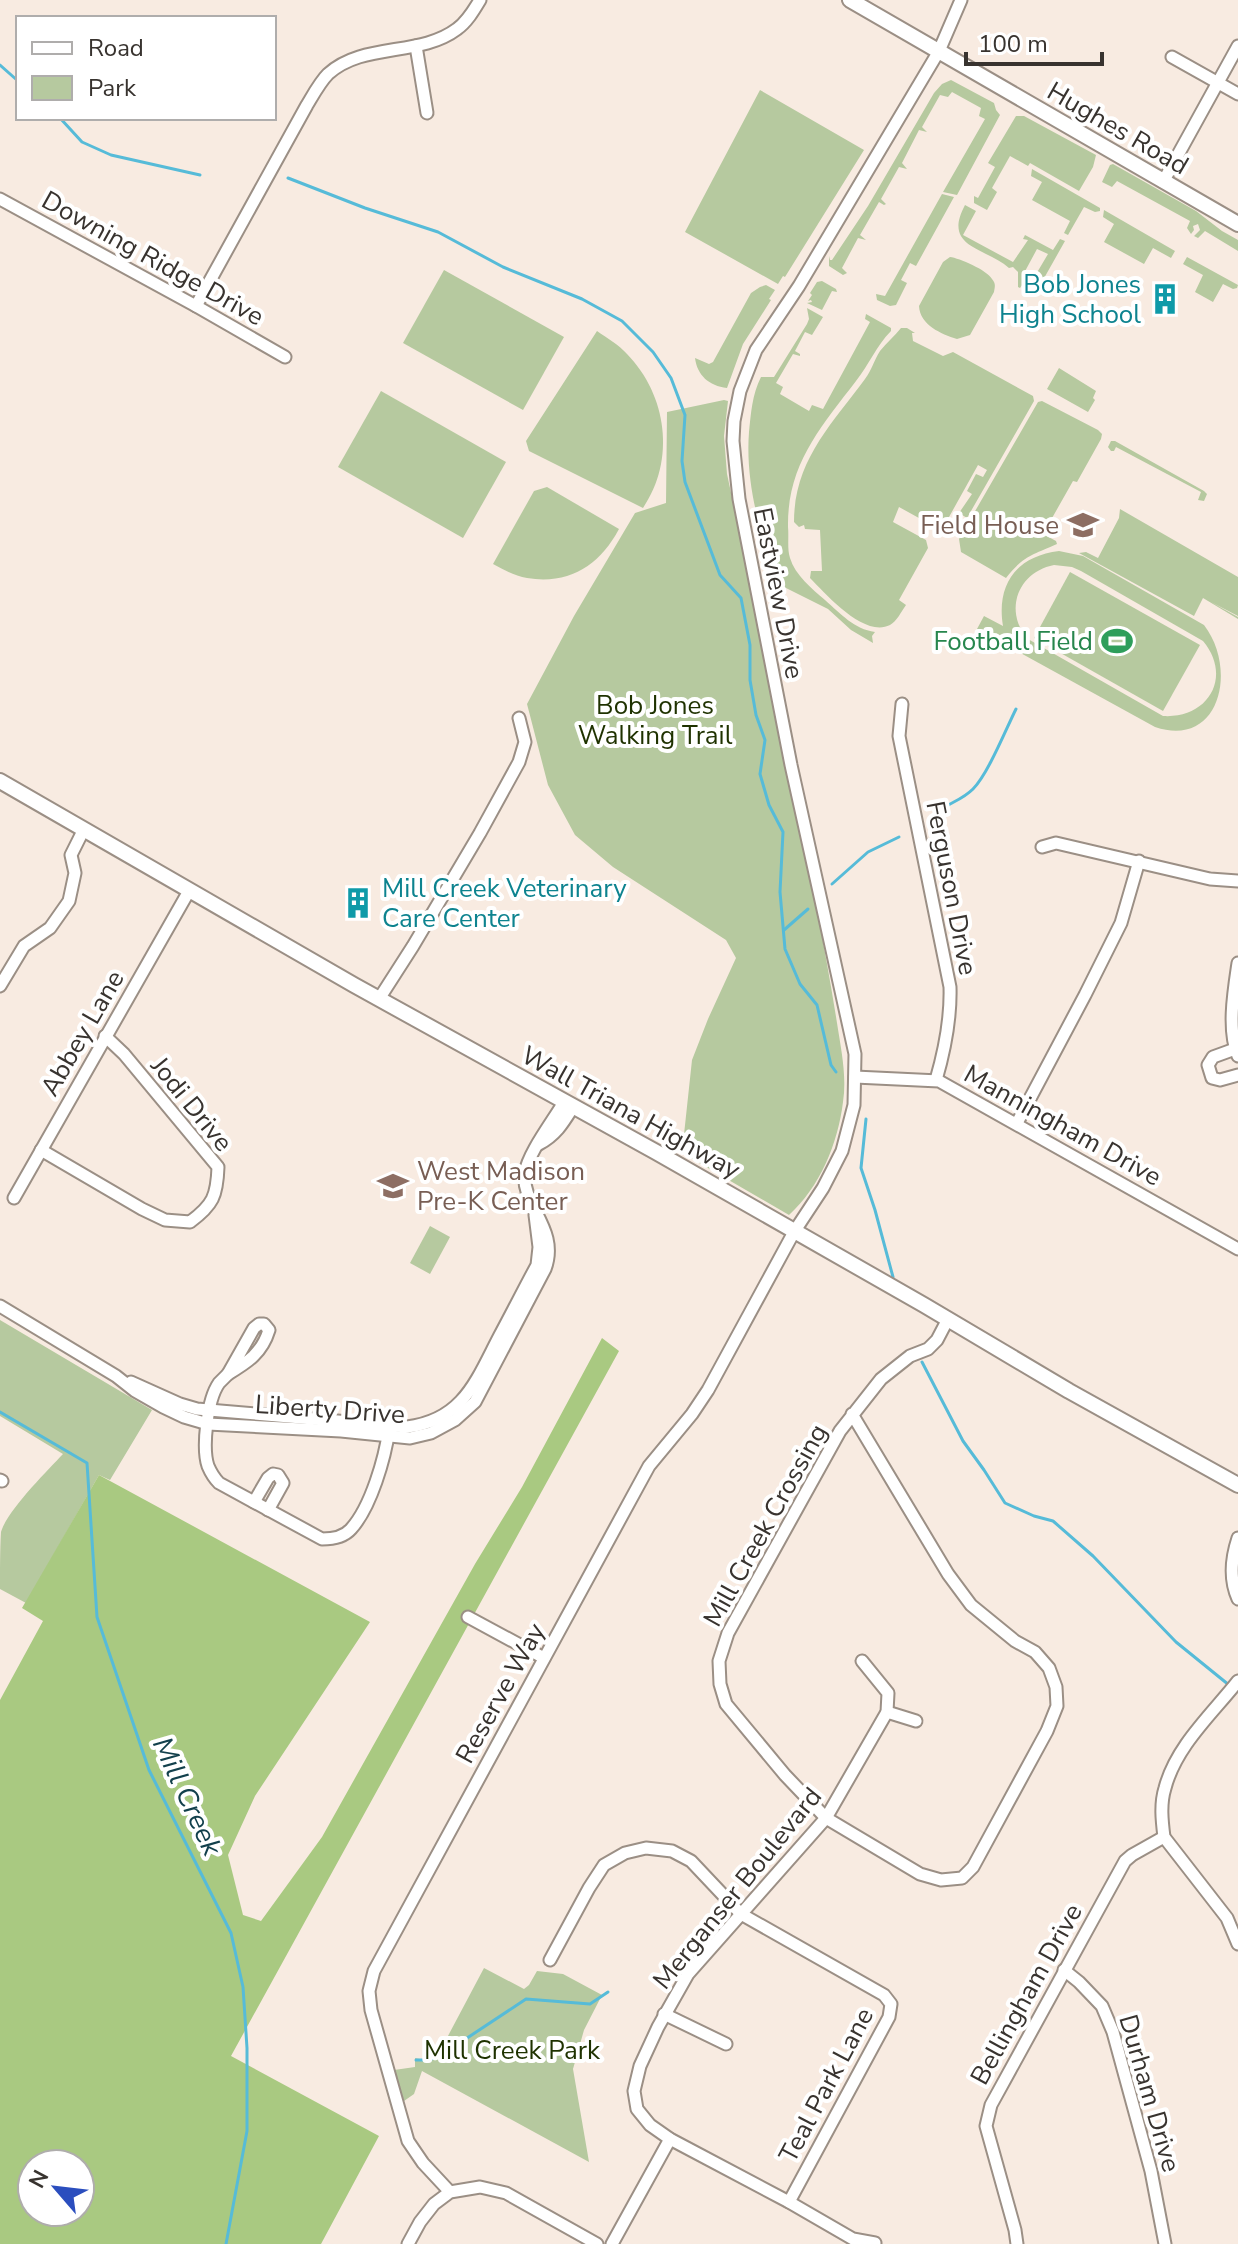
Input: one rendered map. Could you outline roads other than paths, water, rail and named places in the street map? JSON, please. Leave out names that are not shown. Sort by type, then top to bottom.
[{"type":"main road","name":"Hughes Road","points":[[850,0],[1238,224]]},
{"type":"main road","name":"Wall Triana Highway","points":[[0,781],[1238,1485]]},
{"type":"street","points":[[196,306],[327,74],[360,57],[416,46],[443,37],[458,29],[480,0]]},
{"type":"street","name":"Eastview Drive","points":[[794,1232],[823,1188],[842,1151],[854,1105],[855,1054],[791,765],[747,542],[739,499],[734,421],[740,391],[756,350],[799,286],[939,51],[961,0]]},
{"type":"street","points":[[416,46],[427,113]]},
{"type":"street","points":[[1163,182],[1238,46]]},
{"type":"street","points":[[1172,57],[1238,94]]},
{"type":"street","name":"Downing Ridge Drive","points":[[0,199],[285,357]]},
{"type":"street","name":"Ferguson Drive","points":[[902,704],[899,736],[950,987],[951,1012],[936,1080]]},
{"type":"street","points":[[379,999],[480,833],[519,762],[525,742],[519,718]]},
{"type":"street","points":[[0,986],[24,946],[50,928],[69,901],[75,873],[71,855],[84,829]]},
{"type":"street","points":[[1042,847],[1056,843],[1210,879],[1238,881]]},
{"type":"street","points":[[1017,1123],[1121,923],[1139,861]]},
{"type":"street","name":"Abbey Lane","points":[[14,1198],[189,891]]},
{"type":"street","points":[[1238,963],[1232,1007],[1236,1053],[1213,1057],[1208,1065],[1212,1078],[1220,1080],[1238,1075]]},
{"type":"street","name":"Jodi Drive","points":[[41,1150],[165,1220],[190,1222],[209,1209],[217,1188],[218,1167],[124,1054],[105,1036]]},
{"type":"street","name":"Manningham Drive","points":[[855,1077],[936,1080],[1238,1249]]},
{"type":"street","name":"Liberty Drive","points":[[116,1376],[180,1404],[388,1431],[410,1438],[431,1433],[455,1420],[475,1402],[547,1262],[544,1225],[524,1177],[527,1163],[539,1144],[559,1130],[568,1105]]},
{"type":"street","name":"Reserve Way","points":[[450,2192],[423,2163],[408,2141],[371,2010],[369,1991],[374,1971],[649,1466],[700,1403],[794,1232]]},
{"type":"street","name":"Liberty Drive","points":[[0,1306],[163,1407],[208,1424],[388,1431]]},
{"type":"street","name":"Mill Creek Crossing","points":[[852,1414],[948,1574],[971,1605],[1015,1641],[1035,1652],[1049,1668],[1056,1687],[1057,1706],[1047,1731],[973,1867],[962,1878],[941,1880],[920,1874],[826,1818],[785,1775],[726,1704],[720,1684],[719,1661],[728,1633],[840,1431],[852,1414],[881,1379],[937,1340],[948,1319]]},
{"type":"street","points":[[228,1374],[213,1395],[210,1410],[205,1448],[212,1475],[219,1483],[322,1539],[333,1539],[349,1531],[376,1482],[388,1431]]},
{"type":"street","points":[[254,1502],[268,1478],[278,1475],[283,1483],[268,1510]]},
{"type":"street","points":[[1238,1538],[1231,1572],[1238,1599]]},
{"type":"street","points":[[468,1617],[544,1658]]},
{"type":"street","points":[[862,1661],[888,1693],[887,1712],[916,1721]]},
{"type":"street","points":[[1238,1681],[1188,1742],[1168,1780],[1162,1804],[1164,1837],[1227,1918],[1238,1944]]},
{"type":"street","name":"Merganser Boulevard","points":[[875,2243],[853,2239],[670,2139],[650,2125],[637,2109],[634,2091],[640,2066],[664,2014],[688,1974],[826,1818],[887,1712]]},
{"type":"street","name":"Bellingham Drive","points":[[1017,2244],[986,2126],[991,2105],[1125,1861],[1164,1837]]},
{"type":"street","name":"Teal Park Lane","points":[[550,1960],[604,1865],[625,1853],[646,1848],[672,1851],[691,1861],[741,1914],[884,1995],[891,2004],[889,2017],[789,2202]]},
{"type":"street","name":"Durham Drive","points":[[1064,1970],[1102,2006],[1113,2032],[1151,2171],[1165,2244]]},
{"type":"street","points":[[664,2014],[726,2044]]},
{"type":"street","points":[[612,2244],[670,2139]]},
{"type":"street","points":[[408,2244],[434,2204],[450,2192],[480,2187],[506,2193],[597,2244]]},
{"type":"waterway","points":[[0,65],[16,79]]},
{"type":"waterway","points":[[62,120],[82,142],[111,155],[200,175]]},
{"type":"waterway","points":[[288,178],[438,232],[503,267],[582,299],[622,321],[653,352],[671,378],[685,415],[682,461],[685,482],[720,575],[741,598],[750,645],[750,680],[756,715],[765,740],[760,774],[769,805],[783,832],[780,892],[785,949],[800,984],[817,1005],[831,1065],[836,1072]]},
{"type":"waterway","points":[[931,818],[968,794],[979,782],[1016,709]]},
{"type":"waterway","points":[[832,884],[868,852],[899,837]]},
{"type":"waterway","points":[[784,930],[808,909]]},
{"type":"waterway","points":[[866,1119],[861,1168],[893,1277]]},
{"type":"waterway","points":[[922,1362],[963,1441],[1005,1503],[1053,1521],[1093,1556],[1176,1642],[1229,1685]]},
{"type":"waterway","name":"Mill Creek","points":[[0,1412],[87,1463],[97,1617],[149,1770],[231,1933],[243,1987],[247,2131],[226,2244]]},
{"type":"waterway","points":[[416,2060],[429,2060],[443,2054],[526,1999],[590,2004],[608,1992]]},
{"type":"place","name":"Bob Jones High School","points":[[1165,299]]},
{"type":"place","name":"Field House","points":[[1083,525]]},
{"type":"place","name":"Football Field","points":[[1117,641]]},
{"type":"place","name":"Mill Creek Veterinary Care Center","points":[[358,903]]},
{"type":"place","name":"West Madison Pre-K Center","points":[[393,1186]]},
{"type":"park label","name":"Bob Jones Walking Trail","points":[[655,720]]},
{"type":"park label","name":"Mill Creek Park","points":[[512,2050]]}]
